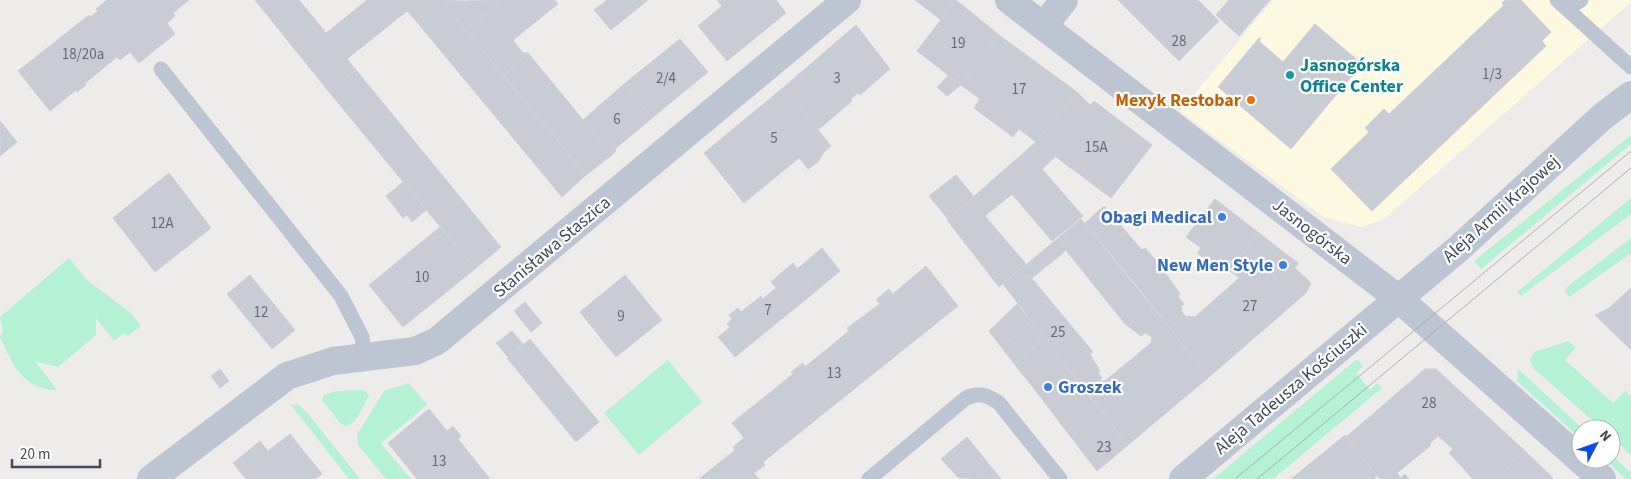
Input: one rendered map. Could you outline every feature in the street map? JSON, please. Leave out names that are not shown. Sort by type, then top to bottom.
[{"type":"street","name":"Stanisława Staszica","points":[[160,476],[223,424],[287,376],[333,362],[415,351],[437,341],[847,0]]},
{"type":"street","name":"Jasnogórska","points":[[1009,0],[1400,299],[1602,479]]},
{"type":"street","points":[[1044,26],[1064,0]]},
{"type":"street","name":"Aleja Armii Krajowej","points":[[1602,117],[1631,77]]},
{"type":"street","name":"Aleja Armii Krajowej","points":[[1400,299],[1602,117],[1631,95]]},
{"type":"street","name":"Aleja Tadeusza Kościuszki","points":[[1183,479],[1400,299]]},
{"type":"lane","points":[[1568,3],[1631,67]]},
{"type":"lane","points":[[161,69],[341,296],[362,337],[364,358]]},
{"type":"lane","points":[[869,479],[966,398],[975,394],[986,395],[999,404],[1060,479]]},
{"type":"shaded area","points":[[1273,0],[1631,0],[1631,2],[1383,220],[1362,227],[1324,217],[1180,111]]},
{"type":"green space","points":[[1631,135],[1631,144],[1481,269],[1474,261]]},
{"type":"green space","points":[[1631,198],[1631,214],[1521,296],[1517,292]]},
{"type":"green space","points":[[1631,238],[1631,253],[1569,297],[1565,291],[1567,287]]},
{"type":"green space","points":[[69,258],[87,280],[131,313],[141,326],[128,336],[124,333],[114,341],[96,318],[96,335],[58,367],[35,361],[57,390],[45,389],[27,381],[14,365],[0,337],[3,331],[0,317]]},
{"type":"green space","points":[[1568,341],[1576,347],[1565,360],[1613,403],[1625,391],[1631,396],[1631,455],[1621,446],[1621,419],[1591,419],[1533,368],[1530,360],[1534,352]]},
{"type":"green space","points":[[1357,359],[1363,366],[1356,373],[1370,390],[1378,383],[1382,388],[1273,479],[1213,479]]},
{"type":"green space","points":[[668,360],[702,402],[639,455],[604,413]]},
{"type":"green space","points":[[1518,369],[1572,419],[1571,430],[1517,381]]},
{"type":"green space","points":[[409,383],[427,405],[381,443],[411,479],[386,479],[358,445],[357,435],[384,391]]},
{"type":"green space","points":[[364,390],[369,395],[362,409],[357,418],[346,426],[340,423],[322,400],[324,395],[336,391]]},
{"type":"green space","points":[[297,404],[305,410],[360,479],[349,479],[291,405]]},
{"type":"green space","points":[[1621,464],[1631,473],[1631,479],[1626,479],[1615,469],[1621,469]]},
{"type":"building","points":[[107,0],[189,0],[173,13],[175,16],[167,23],[175,34],[139,63],[130,52],[120,60],[117,57],[84,84],[86,85],[77,92],[76,90],[50,111],[18,71],[89,15],[90,17],[98,11],[96,9]]},
{"type":"building","points":[[255,0],[299,0],[326,33],[367,0],[441,0],[416,21],[407,11],[347,59],[356,70],[329,92]]},
{"type":"building","points":[[441,0],[463,1],[502,0],[466,30]]},
{"type":"building","points":[[441,0],[586,175],[562,197],[416,21]]},
{"type":"building","points":[[502,0],[555,0],[558,4],[513,40],[523,53],[528,53],[504,75],[466,30]]},
{"type":"building","points":[[607,0],[648,0],[611,30],[594,10]]},
{"type":"building","points":[[717,0],[776,0],[786,13],[727,61],[698,26],[722,6]]},
{"type":"building","points":[[915,0],[956,0],[941,20]]},
{"type":"building","points":[[956,0],[999,35],[961,85],[917,51]]},
{"type":"building","points":[[1118,0],[1198,0],[1219,21],[1179,61]]},
{"type":"building","points":[[1229,0],[1252,0],[1262,9],[1239,36],[1216,15]]},
{"type":"building","points":[[1252,0],[1270,0],[1262,9]]},
{"type":"building","points":[[1505,0],[1521,0],[1551,32],[1542,41],[1546,46],[1372,211],[1331,169],[1369,132],[1365,128],[1384,109],[1389,114],[1504,5],[1502,3]]},
{"type":"building","name":"Jasnogórska Office Center","points":[[1315,24],[1362,64],[1291,149],[1218,87],[1259,38],[1261,39],[1259,41],[1283,62]]},
{"type":"building","points":[[856,25],[890,69],[860,95],[858,93],[850,100],[852,101],[818,130],[784,87]]},
{"type":"building","points":[[999,35],[1077,92],[1036,142],[1019,129],[1013,137],[974,108],[980,99],[961,85]]},
{"type":"building","points":[[680,39],[708,72],[652,118],[624,84]]},
{"type":"building","points":[[528,53],[612,155],[586,175],[504,75]]},
{"type":"building","points":[[356,70],[501,247],[475,269],[329,92]]},
{"type":"building","points":[[948,76],[961,85],[947,96],[937,87]]},
{"type":"building","points":[[624,84],[652,118],[615,149],[616,151],[612,155],[583,120]]},
{"type":"building","points":[[784,87],[831,146],[823,153],[818,162],[808,169],[799,158],[744,203],[704,153]]},
{"type":"building","points":[[1077,92],[1090,105],[1094,101],[1152,145],[1111,198],[1036,142]]},
{"type":"building","points":[[0,121],[17,142],[0,156]]},
{"type":"building","points":[[1036,142],[1056,156],[1042,169],[1083,216],[1052,241],[1012,194],[985,216],[1026,264],[999,287],[947,220]]},
{"type":"building","points":[[169,173],[211,228],[155,272],[113,218]]},
{"type":"building","points":[[956,175],[975,198],[948,219],[929,196]]},
{"type":"building","points":[[403,182],[426,210],[412,222],[407,215],[403,218],[386,196]]},
{"type":"building","points":[[1215,199],[1259,233],[1230,271],[1223,265],[1219,270],[1197,253],[1201,248],[1186,237]]},
{"type":"building","points":[[1104,206],[1142,250],[1145,248],[1160,265],[1136,285],[1085,223]]},
{"type":"building","points":[[1081,219],[1209,377],[1128,445],[1009,292],[1029,275],[1093,352],[1090,354],[1100,371],[1098,373],[1102,377],[1100,382],[1106,380],[1151,343],[1152,337],[1145,333],[1141,336],[1125,324],[1057,239]]},
{"type":"building","points":[[440,227],[475,269],[403,327],[369,285]]},
{"type":"building","points":[[1259,233],[1298,263],[1295,268],[1311,283],[1306,293],[1209,377],[1136,285],[1160,265],[1180,294],[1178,297],[1184,304],[1181,307],[1182,312],[1186,316],[1195,317],[1239,278],[1230,271]]},
{"type":"building","points":[[1057,239],[1066,249],[1063,253],[1032,278],[1029,275],[1009,292],[1003,284]]},
{"type":"building","points":[[822,248],[840,271],[815,292],[797,269]]},
{"type":"building","points":[[793,263],[815,292],[735,357],[718,337],[730,327],[727,324],[732,319],[729,315],[738,308],[741,312],[761,296],[763,299],[776,288],[771,282]]},
{"type":"building","points":[[926,266],[958,306],[763,462],[765,465],[754,473],[759,479],[699,479],[735,450],[733,447],[744,438],[732,423],[793,374],[791,372],[803,363],[805,367],[849,331],[847,328],[880,304],[876,300],[889,289],[893,294]]},
{"type":"building","points":[[250,275],[295,330],[272,349],[227,294]]},
{"type":"building","points":[[625,275],[662,320],[616,357],[580,312]]},
{"type":"building","points":[[1631,288],[1631,350],[1595,315],[1609,308]]},
{"type":"building","points":[[525,302],[542,323],[531,332],[514,311]]},
{"type":"building","points":[[1017,304],[1031,321],[1002,348],[989,331]]},
{"type":"building","points":[[1031,321],[1044,338],[1015,365],[1002,348]]},
{"type":"building","points":[[512,331],[523,344],[508,357],[496,343]]},
{"type":"building","points":[[1044,338],[1060,358],[1032,386],[1015,365]]},
{"type":"building","points":[[530,339],[599,422],[576,442],[507,358]]},
{"type":"building","points":[[1060,358],[1076,379],[1048,407],[1032,386]]},
{"type":"building","points":[[220,369],[229,381],[220,388],[211,376]]},
{"type":"building","points":[[1425,369],[1436,369],[1524,450],[1497,479],[1473,479],[1449,453],[1453,449],[1438,436],[1431,442],[1430,446],[1397,473],[1401,478],[1405,474],[1409,479],[1380,479],[1346,437]]},
{"type":"building","points":[[1076,379],[1092,400],[1064,428],[1048,407]]},
{"type":"building","points":[[1092,400],[1109,421],[1080,449],[1064,428]]},
{"type":"building","points":[[429,409],[447,431],[453,426],[461,436],[458,439],[490,479],[417,479],[388,443]]},
{"type":"building","points":[[1109,421],[1128,445],[1097,471],[1080,449]]},
{"type":"building","points":[[290,434],[322,474],[315,479],[246,479],[233,463],[260,441],[268,451]]},
{"type":"building","points":[[1345,435],[1377,476],[1373,479],[1291,479]]},
{"type":"building","points":[[967,437],[1001,479],[959,478],[941,459]]},
{"type":"building","points":[[1524,450],[1553,478],[1552,479],[1497,479]]},
{"type":"tram line","points":[[1235,479],[1631,151]]},
{"type":"tram line","points":[[1257,479],[1631,168]]},
{"type":"place","name":"Jasnogórska Office Center","points":[[1290,75]]},
{"type":"place","name":"Mexyk Restobar","points":[[1251,100]]},
{"type":"place","name":"Obagi Medical","points":[[1222,217]]},
{"type":"place","name":"New Men Style","points":[[1283,265]]},
{"type":"place","name":"Groszek","points":[[1048,387]]}]
